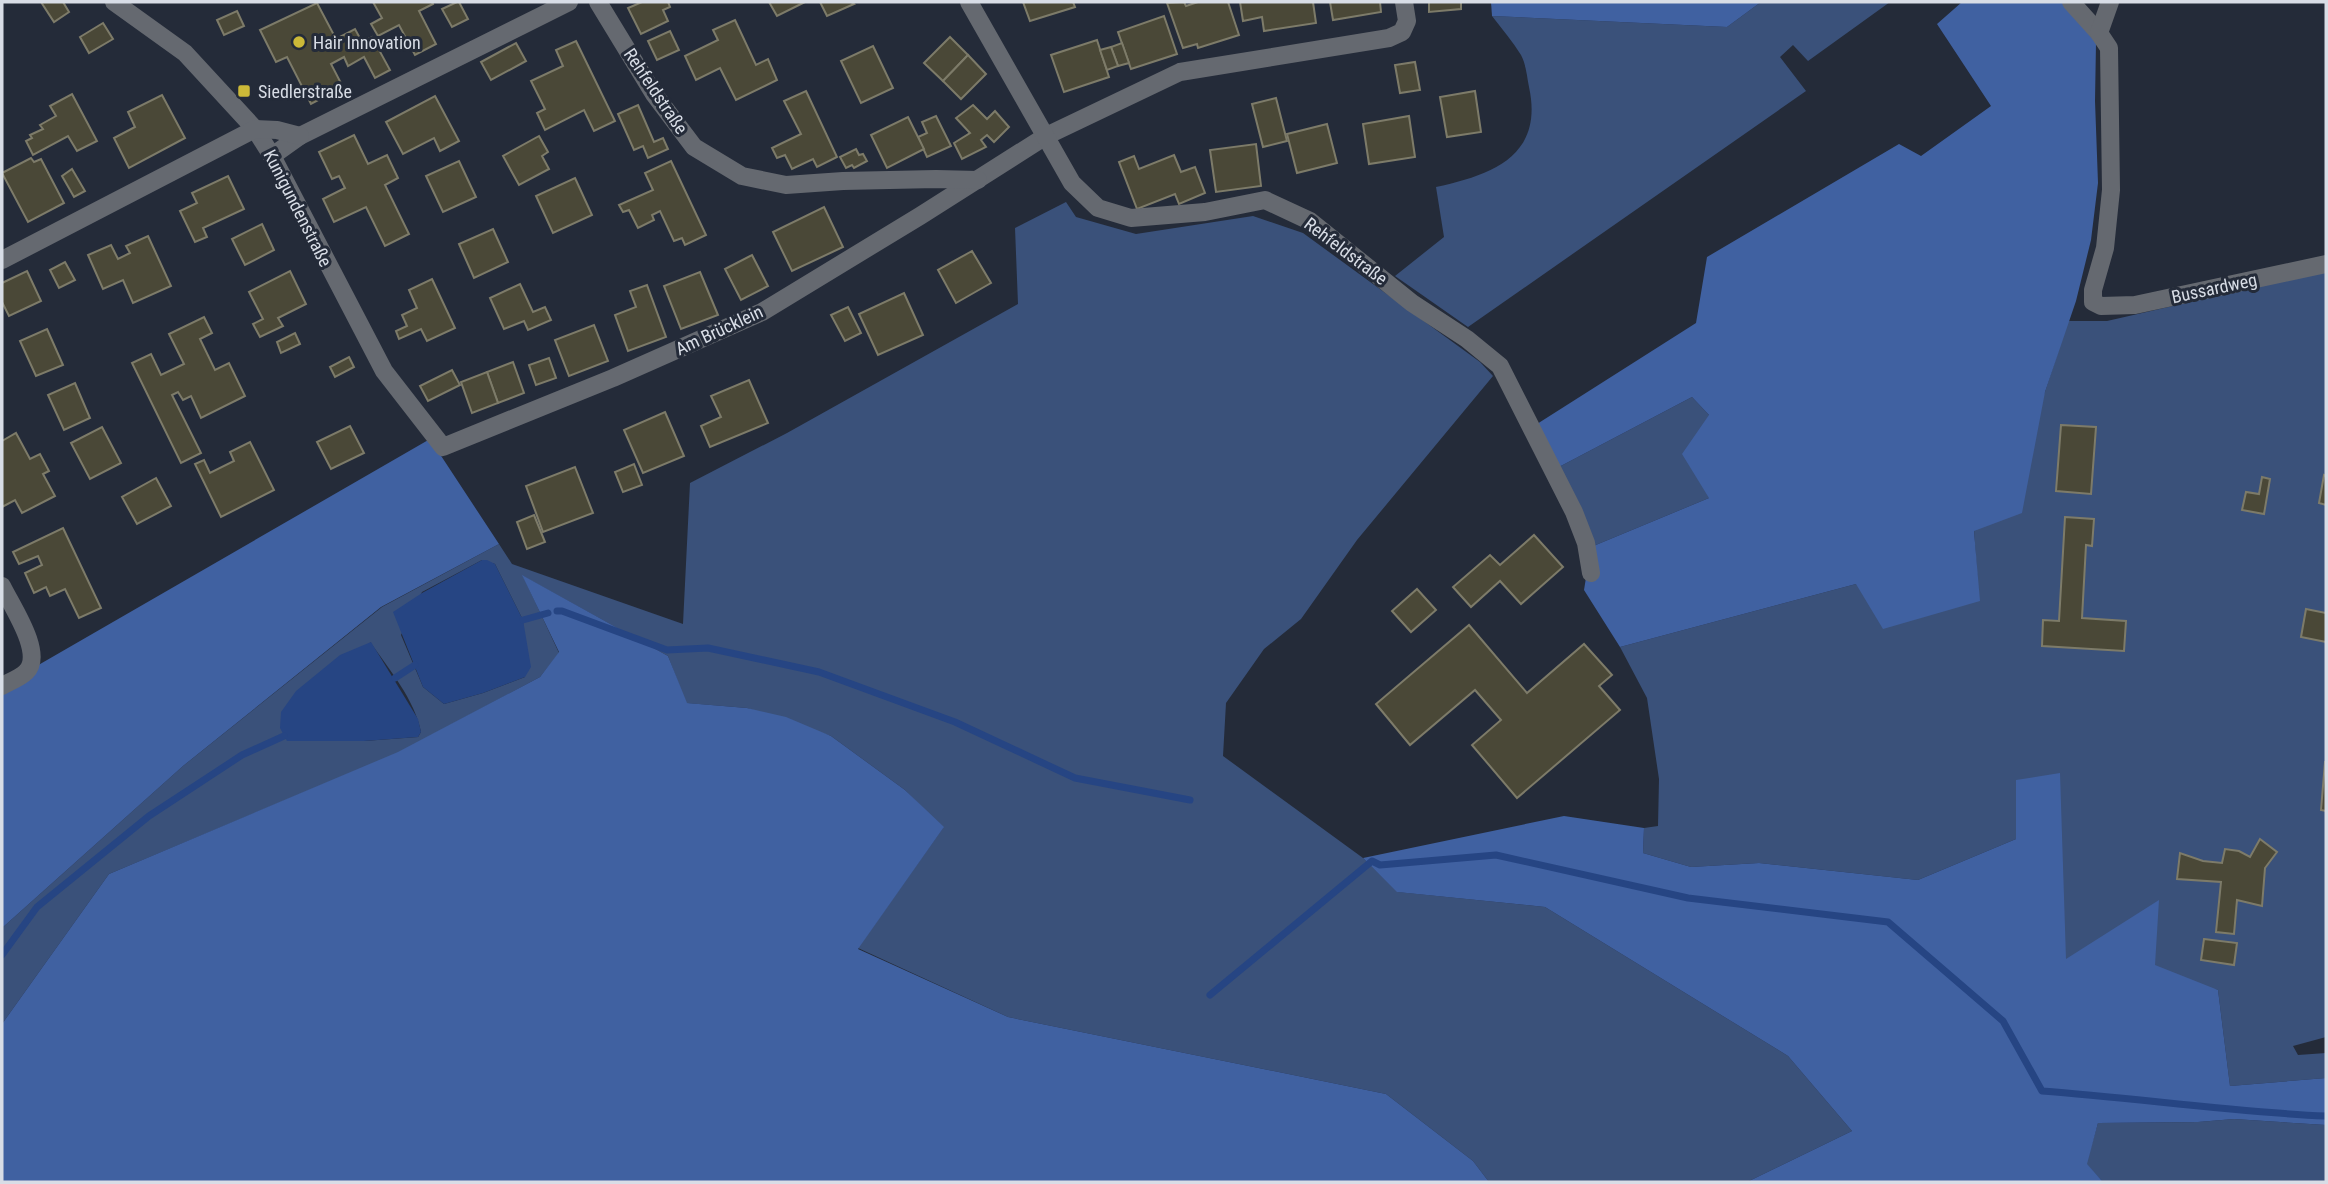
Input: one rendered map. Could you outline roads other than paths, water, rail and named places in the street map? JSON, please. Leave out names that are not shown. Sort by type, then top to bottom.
[{"type":"street","name":"Kunigundenstraße","points":[[114,2],[185,53],[255,129],[272,156],[384,371],[443,447]]},
{"type":"street","points":[[272,156],[300,136],[569,2]]},
{"type":"street","name":"Rehfeldstraße","points":[[598,2],[654,94],[694,147],[742,176],[786,186],[936,178],[978,180]]},
{"type":"street","name":"Rehfeldstraße","points":[[969,2],[1072,183],[1098,208],[1131,218],[1205,212],[1265,200],[1310,221],[1412,303],[1500,366],[1574,512],[1586,543],[1591,573]]},
{"type":"street","points":[[978,180],[1046,136],[1180,72],[1389,38],[1402,32],[1407,21],[1404,2]]},
{"type":"street","points":[[2071,2],[2099,33],[2110,2]]},
{"type":"street","name":"Bussardweg","points":[[2099,33],[2109,48],[2111,190],[2105,248],[2093,290],[2093,302],[2101,306],[2135,305],[2326,264]]},
{"type":"street","points":[[2,260],[255,129],[277,130],[300,136]]},
{"type":"street","name":"Am Brücklein","points":[[443,447],[613,378],[762,312],[978,180]]},
{"type":"street","points":[[2,586],[32,647],[32,660],[27,671],[2,686]]},
{"type":"waterway","points":[[557,611],[667,650],[708,648],[819,672],[955,722],[1075,778],[1190,800]]},
{"type":"waterway","points":[[523,620],[548,613]]},
{"type":"waterway","points":[[395,678],[415,665]]},
{"type":"waterway","points":[[2,955],[37,907],[149,816],[242,755],[284,736]]},
{"type":"waterway","points":[[1210,995],[1372,861],[1380,865],[1496,855],[1688,898],[1888,922],[2003,1021],[2042,1091],[2326,1116]]},
{"type":"place","name":"Hair Innovation","points":[[299,42]]},
{"type":"place","name":"Siedlerstraße","points":[[244,91]]}]
